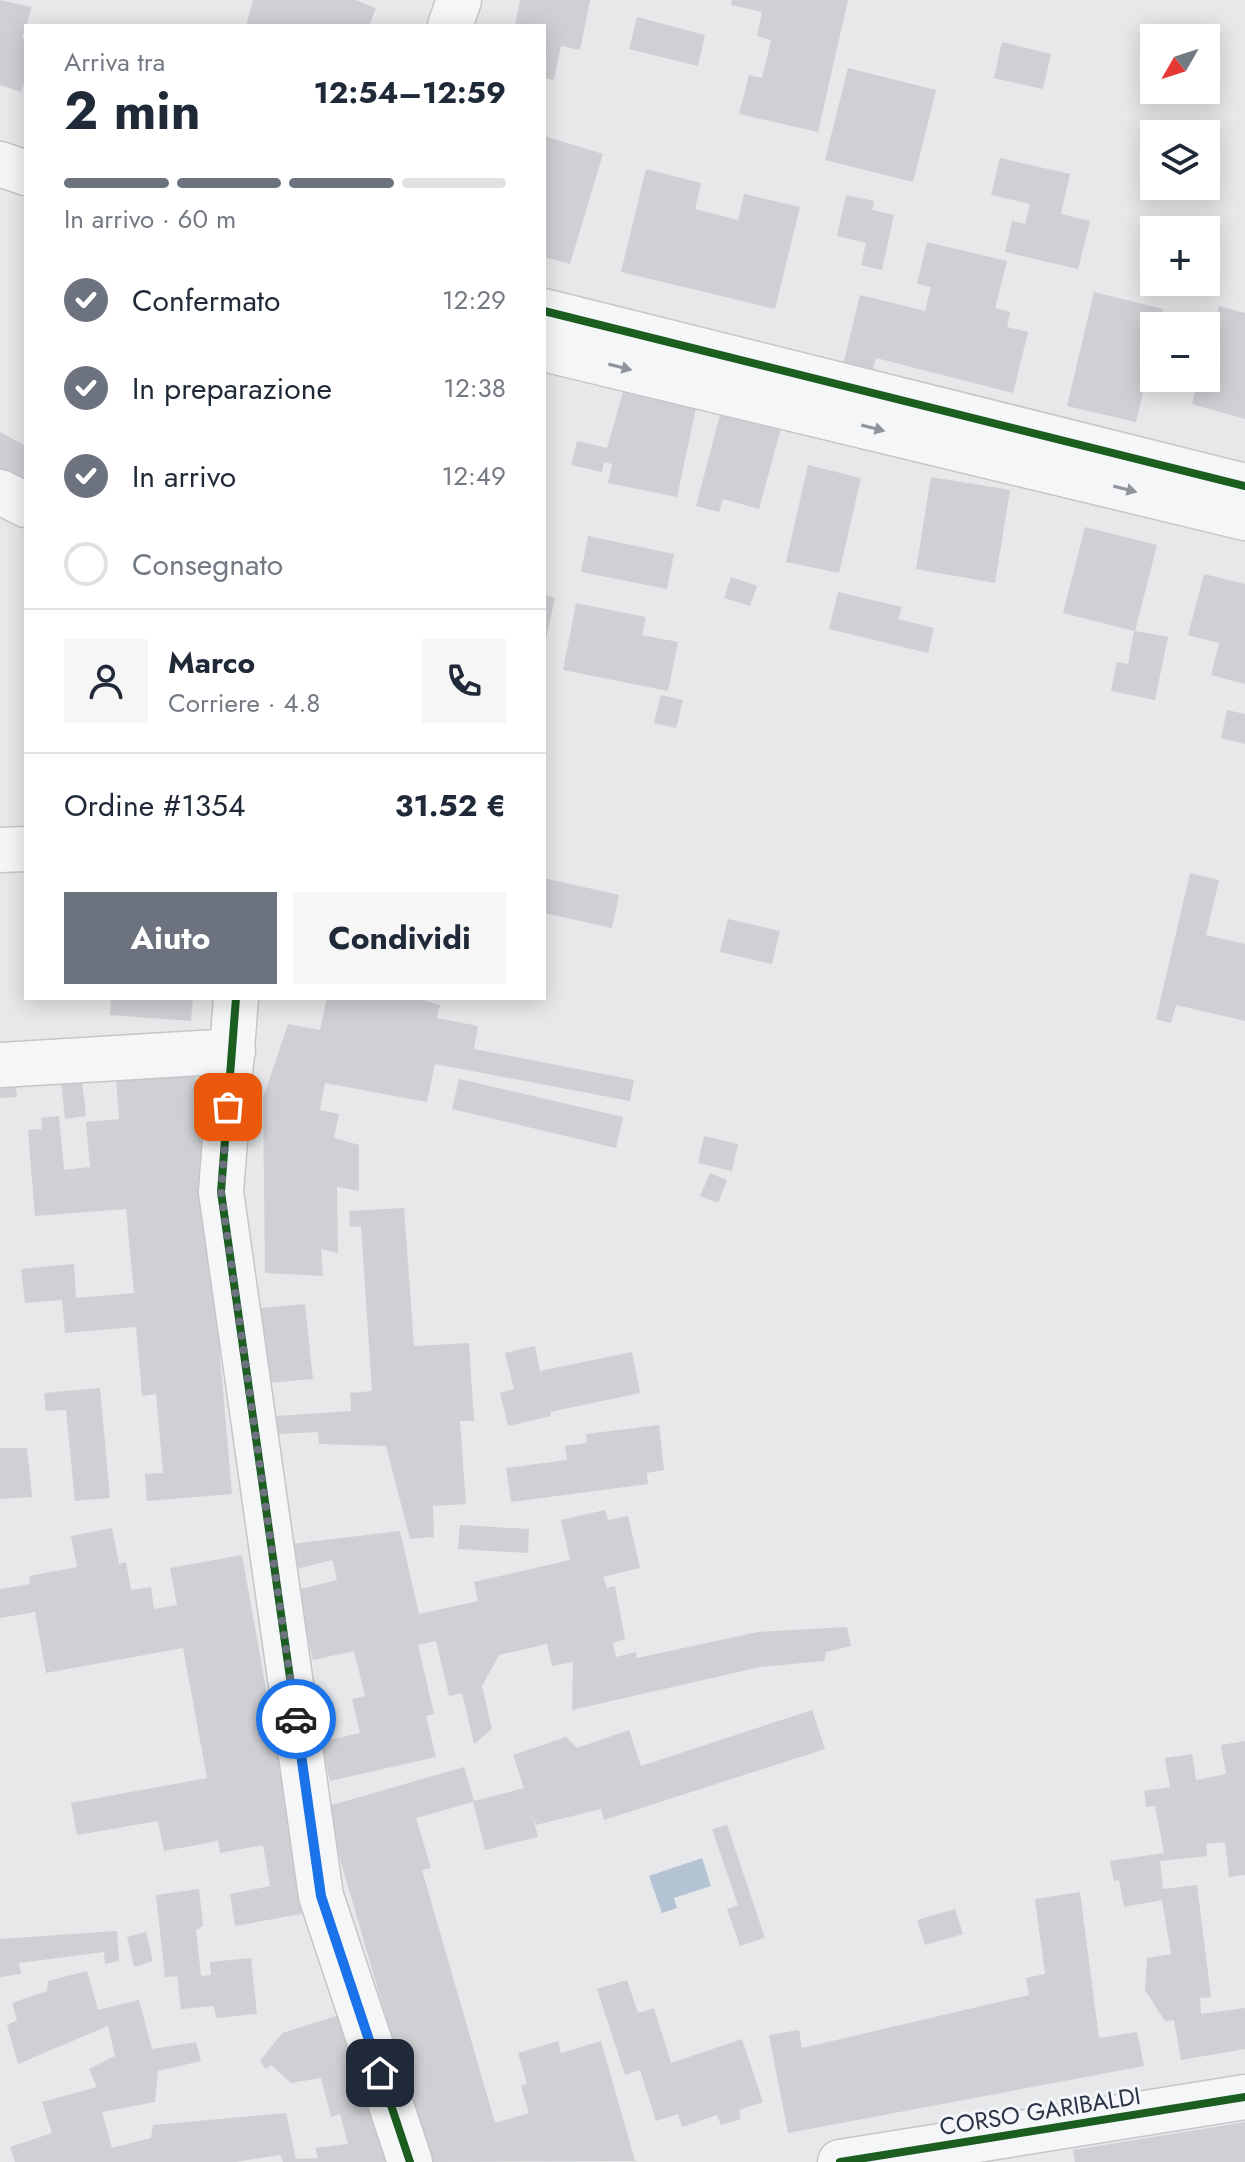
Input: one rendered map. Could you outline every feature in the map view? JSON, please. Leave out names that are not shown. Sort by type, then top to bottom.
[{"type":"street","points":[[451,24],[459,0]]},
{"type":"street","points":[[0,164],[24,172]]},
{"type":"street","points":[[546,311],[1245,486]]},
{"type":"street","points":[[546,349],[1245,518]]},
{"type":"street","points":[[0,492],[24,504]]},
{"type":"street","points":[[0,850],[24,849]]},
{"type":"street","points":[[236,1000],[221,1192],[321,1896],[410,2162]]},
{"type":"street","points":[[0,1065],[233,1051]]},
{"type":"street","name":"CORSO GARIBALDI","points":[[840,2162],[1041,2147],[1245,2097]]},
{"type":"water","points":[[702,1858],[711,1886],[674,1898],[677,1908],[662,1913],[649,1876]]},
{"type":"building","points":[[0,0],[32,7],[22,38],[24,82],[21,92],[0,85]]},
{"type":"building","points":[[253,0],[355,0],[376,8],[370,24],[247,24]]},
{"type":"building","points":[[520,0],[590,0],[580,50],[561,46],[554,80],[546,78],[546,24],[515,24]]},
{"type":"building","points":[[732,0],[848,0],[818,132],[739,114],[749,75],[762,78],[771,40],[757,36],[762,12],[731,5]]},
{"type":"building","points":[[637,17],[705,35],[698,66],[629,49]]},
{"type":"building","points":[[1002,42],[1051,54],[1043,89],[994,78]]},
{"type":"building","points":[[848,68],[936,90],[913,182],[825,160]]},
{"type":"building","points":[[546,137],[603,154],[570,264],[546,258]]},
{"type":"building","points":[[1000,158],[1070,174],[1061,214],[1090,221],[1078,269],[1005,252],[1012,221],[1025,224],[1030,204],[991,195]]},
{"type":"building","points":[[646,169],[701,183],[695,209],[738,220],[744,194],[800,207],[775,309],[621,272]]},
{"type":"building","points":[[846,195],[874,201],[872,210],[894,215],[882,270],[861,265],[866,243],[837,236]]},
{"type":"building","points":[[927,242],[1007,261],[995,308],[1010,312],[1007,327],[1028,332],[1013,393],[876,358],[872,372],[843,365],[860,295],[925,311],[931,287],[917,284]]},
{"type":"building","points":[[1094,292],[1163,309],[1162,312],[1140,312],[1140,392],[1143,392],[1136,422],[1067,406]]},
{"type":"building","points":[[1219,306],[1245,313],[1245,419],[1192,404],[1195,392],[1220,392],[1220,312],[1217,312]]},
{"type":"building","points":[[623,392],[696,408],[677,497],[608,483],[612,464],[604,462],[602,472],[571,465],[577,441],[607,448]]},
{"type":"building","points":[[721,411],[781,428],[759,509],[723,499],[719,512],[696,506]]},
{"type":"building","points":[[0,432],[24,445],[24,490],[0,477]]},
{"type":"building","points":[[808,465],[861,478],[839,573],[786,562]]},
{"type":"building","points":[[931,477],[1010,490],[995,583],[916,569]]},
{"type":"building","points":[[1085,527],[1157,545],[1135,631],[1168,637],[1155,700],[1111,691],[1117,662],[1128,664],[1134,631],[1063,613]]},
{"type":"building","points":[[588,536],[674,554],[667,589],[581,572]]},
{"type":"building","points":[[1204,574],[1245,584],[1245,684],[1211,675],[1219,643],[1188,635]]},
{"type":"building","points":[[731,577],[757,586],[750,606],[724,598]]},
{"type":"building","points":[[838,592],[902,607],[898,619],[934,628],[928,653],[829,629]]},
{"type":"building","points":[[546,596],[555,598],[546,638]]},
{"type":"building","points":[[576,603],[646,617],[642,635],[678,642],[668,691],[563,670]]},
{"type":"building","points":[[661,695],[683,700],[676,728],[654,723]]},
{"type":"building","points":[[1227,710],[1245,714],[1245,744],[1221,738]]},
{"type":"building","points":[[1190,873],[1219,880],[1206,935],[1245,944],[1245,1021],[1176,1005],[1171,1023],[1156,1019]]},
{"type":"building","points":[[546,878],[619,895],[612,928],[546,913]]},
{"type":"building","points":[[728,919],[780,931],[772,964],[720,952]]},
{"type":"building","points":[[111,1000],[193,1000],[191,1021],[110,1015]]},
{"type":"building","points":[[327,1000],[424,1000],[440,1005],[437,1018],[478,1026],[474,1049],[634,1080],[630,1101],[435,1064],[427,1102],[325,1083],[320,1110],[339,1114],[334,1138],[359,1145],[359,1191],[337,1187],[338,1253],[321,1249],[323,1276],[265,1273],[263,1098],[288,1024],[320,1030]]},
{"type":"building","points":[[195,1071],[232,1494],[147,1501],[145,1474],[163,1473],[156,1394],[142,1396],[136,1327],[65,1333],[62,1300],[25,1303],[21,1269],[74,1264],[76,1298],[134,1293],[126,1209],[35,1216],[28,1130],[42,1129],[41,1118],[59,1116],[64,1170],[90,1167],[86,1122],[119,1119],[116,1078]]},
{"type":"building","points":[[82,1079],[86,1116],[65,1119],[61,1081]]},
{"type":"building","points":[[459,1079],[623,1117],[616,1148],[452,1109]]},
{"type":"building","points":[[15,1080],[17,1097],[0,1098],[0,1081]]},
{"type":"building","points":[[704,1136],[738,1144],[732,1171],[698,1163]]},
{"type":"building","points":[[710,1173],[727,1180],[718,1203],[700,1196]]},
{"type":"building","points":[[404,1208],[414,1346],[469,1343],[474,1421],[460,1421],[466,1504],[433,1506],[434,1537],[410,1539],[386,1446],[319,1444],[318,1432],[278,1434],[277,1416],[351,1411],[350,1393],[372,1391],[361,1226],[350,1227],[349,1211]]},
{"type":"building","points":[[305,1304],[313,1379],[269,1383],[261,1308]]},
{"type":"building","points":[[535,1346],[540,1371],[632,1352],[640,1393],[550,1412],[551,1416],[508,1426],[500,1393],[514,1389],[505,1353]]},
{"type":"building","points":[[100,1388],[110,1498],[75,1501],[66,1410],[46,1411],[44,1393]]},
{"type":"building","points":[[659,1425],[664,1470],[647,1473],[648,1484],[511,1502],[506,1468],[567,1460],[565,1446],[587,1443],[586,1434]]},
{"type":"building","points":[[0,1448],[27,1448],[32,1497],[0,1499]]},
{"type":"building","points":[[605,1510],[608,1520],[628,1516],[640,1568],[603,1577],[607,1588],[615,1586],[625,1639],[613,1643],[616,1657],[636,1652],[637,1658],[758,1632],[847,1627],[851,1646],[826,1652],[824,1661],[760,1667],[572,1710],[573,1662],[552,1666],[547,1644],[499,1655],[482,1686],[492,1729],[474,1744],[462,1693],[449,1696],[436,1641],[418,1645],[434,1714],[426,1716],[436,1757],[330,1781],[321,1742],[360,1733],[352,1699],[365,1696],[354,1651],[313,1660],[297,1590],[337,1580],[332,1560],[297,1569],[291,1544],[400,1531],[419,1614],[478,1601],[474,1582],[570,1560],[561,1520]]},
{"type":"building","points":[[460,1525],[529,1529],[528,1553],[458,1549]]},
{"type":"building","points":[[112,1528],[119,1564],[126,1562],[131,1590],[151,1587],[154,1609],[177,1605],[170,1568],[242,1555],[306,1913],[235,1926],[230,1894],[270,1886],[263,1845],[220,1853],[218,1841],[164,1851],[158,1821],[77,1835],[71,1803],[207,1778],[183,1648],[46,1673],[35,1612],[0,1618],[0,1589],[30,1584],[29,1576],[77,1567],[71,1536]]},
{"type":"building","points":[[812,1710],[825,1749],[604,1820],[601,1809],[536,1825],[531,1810],[538,1837],[485,1850],[473,1802],[416,1818],[431,1868],[422,1870],[495,2123],[529,2113],[521,2086],[527,2084],[518,2053],[558,2041],[561,2053],[601,2041],[635,2161],[428,2162],[325,1807],[464,1767],[474,1801],[524,1788],[513,1755],[566,1737],[577,1748],[629,1730],[641,1766]]},
{"type":"building","points":[[1245,1741],[1245,1875],[1229,1877],[1225,1842],[1206,1844],[1207,1856],[1160,1861],[1163,1889],[1197,1885],[1211,1997],[1200,1998],[1201,2014],[1245,2008],[1245,2049],[1181,2060],[1174,2020],[1165,2021],[1145,1990],[1147,1958],[1171,1954],[1162,1900],[1124,1907],[1119,1880],[1114,1881],[1110,1861],[1164,1853],[1155,1806],[1146,1807],[1144,1791],[1170,1787],[1165,1758],[1192,1754],[1196,1780],[1226,1774],[1221,1745]]},
{"type":"building","points":[[727,1825],[765,1938],[740,1946],[727,1909],[738,1905],[712,1829]]},
{"type":"building","points":[[199,1889],[203,1926],[196,1930],[201,1976],[211,1975],[210,1962],[251,1958],[257,2014],[216,2018],[214,2006],[181,2009],[177,1976],[165,1977],[156,1895]]},
{"type":"building","points":[[1080,1892],[1099,2038],[1137,2032],[1144,2066],[788,2133],[769,2035],[799,2030],[802,2048],[1029,1995],[1026,1978],[1045,1974],[1035,1899]]},
{"type":"building","points":[[955,1909],[963,1934],[925,1945],[917,1920]]},
{"type":"building","points":[[117,1931],[119,1961],[105,1964],[104,1952],[19,1963],[21,1974],[0,1977],[0,1939]]},
{"type":"building","points":[[146,1932],[153,1961],[134,1967],[127,1937]]},
{"type":"building","points":[[87,1971],[98,2010],[139,2000],[152,2049],[196,2042],[201,2061],[158,2071],[155,2102],[102,2112],[112,2148],[151,2138],[153,2125],[286,2113],[296,2159],[318,2158],[315,2148],[348,2144],[340,2114],[331,2117],[321,2078],[291,2083],[271,2065],[266,2069],[260,2061],[282,2033],[346,2013],[397,2162],[283,2162],[280,2155],[234,2162],[15,2162],[10,2147],[52,2133],[42,2102],[97,2087],[89,2069],[115,2056],[108,2026],[18,2064],[7,2025],[17,2020],[12,2003],[47,1991],[48,1981]]},
{"type":"building","points":[[627,1980],[638,2013],[654,2008],[671,2063],[742,2039],[763,2102],[739,2110],[741,2119],[721,2125],[717,2115],[682,2127],[678,2114],[656,2121],[640,2070],[625,2075],[597,1989]]},
{"type":"building","points":[[1245,2122],[1245,2162],[1075,2162],[1073,2150]]},
{"type":"cycle path","points":[[546,311],[1245,486]]},
{"type":"cycle path","points":[[236,1000],[221,1192],[321,1896],[410,2162]]},
{"type":"cycle path","points":[[840,2162],[1245,2097]]},
{"type":"way so far","points":[[228,1107],[221,1192],[296,1719]]},
{"type":"route","points":[[296,1719],[321,1896],[380,2073]]}]
